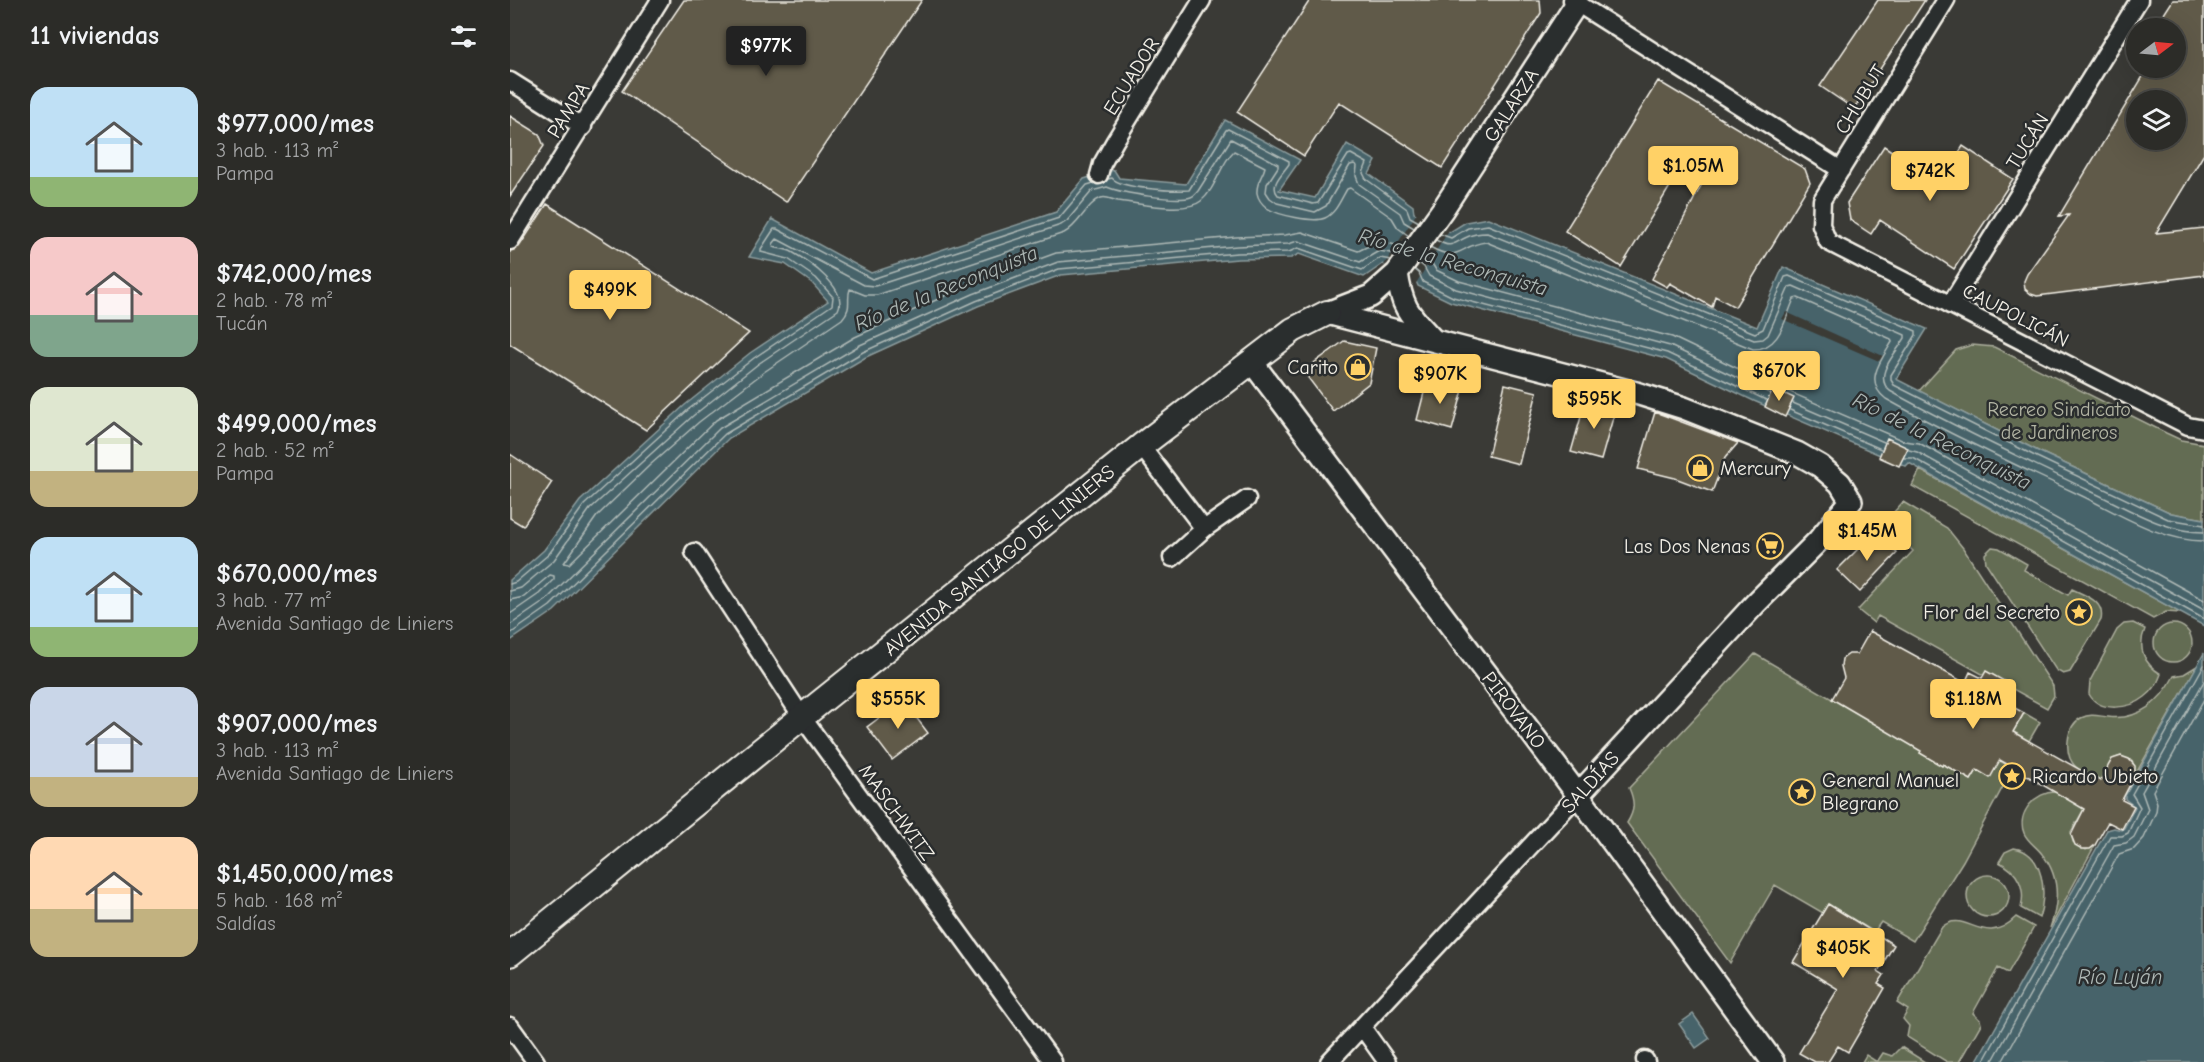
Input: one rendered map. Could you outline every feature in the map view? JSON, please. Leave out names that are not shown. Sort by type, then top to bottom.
[{"type":"main road","name":"AVENIDA SANTIAGO DE LINIERS","points":[[510,954],[1141,446],[1293,330],[1327,313]]},
{"type":"street","name":"PAMPA","points":[[510,242],[660,0]]},
{"type":"street","name":"ECUADOR","points":[[1099,175],[1102,164],[1115,141],[1202,0]]},
{"type":"street","name":"CHUBUT","points":[[1821,225],[1822,200],[1946,0]]},
{"type":"street","name":"TUCÁN","points":[[1950,305],[2139,0]]},
{"type":"street","points":[[1576,1],[1841,170]]},
{"type":"street","name":"GALARZA","points":[[1397,273],[1443,209],[1576,1]]},
{"type":"street","points":[[510,81],[583,127]]},
{"type":"street","name":"CAUPOLICÁN","points":[[1821,225],[1828,242],[2188,426],[2204,429]]},
{"type":"street","points":[[1397,273],[1406,311],[1434,341]]},
{"type":"street","name":"AVENIDA SANTIAGO DE LINIERS","points":[[1327,313],[1371,296],[1397,273]]},
{"type":"street","points":[[1327,313],[1434,341]]},
{"type":"street","name":"SALDÍAS","points":[[1329,1062],[1755,604],[1818,541],[1851,501],[1840,483],[1820,466],[1797,453],[1684,408],[1636,393],[1434,341]]},
{"type":"street","name":"PIROVANO","points":[[1252,362],[1578,795],[1773,1062]]},
{"type":"street","points":[[1141,446],[1204,529]]},
{"type":"street","points":[[1172,558],[1204,529],[1247,499]]},
{"type":"street","name":"MASCHWITZ","points":[[694,552],[802,717],[1053,1062]]},
{"type":"street","points":[[510,1026],[536,1062]]},
{"type":"street","points":[[1362,1027],[1387,1062]]},
{"type":"green space","name":"Recreo Sindicato de Jardineros","points":[[1972,345],[1994,347],[2181,440],[2204,444],[2204,519],[2171,513],[2040,452],[1919,391],[1956,350]]},
{"type":"green space","points":[[1920,470],[2181,613],[2166,612],[2153,619],[1912,486]]},
{"type":"green space","points":[[1903,502],[1947,528],[1963,548],[2053,686],[2054,696],[2047,708],[2002,683],[2003,681],[1986,671],[1984,675],[1878,616],[1874,623],[1858,610],[1913,551],[1884,523]]},
{"type":"green space","points":[[1992,547],[1999,548],[2027,564],[2024,570],[2068,595],[2072,589],[2093,600],[2100,608],[2101,620],[2070,672],[2063,674],[2056,670],[1986,563],[1985,554]]},
{"type":"green space","points":[[2133,623],[2145,629],[2142,649],[2146,660],[2161,674],[2160,677],[2155,687],[2139,701],[2115,707],[2100,704],[2089,694],[2090,681],[2117,630],[2124,624]]},
{"type":"green space","points":[[2173,624],[2187,629],[2192,643],[2187,657],[2173,662],[2159,657],[2154,643],[2159,629]]},
{"type":"green space","points":[[1755,654],[1921,751],[1920,753],[1942,766],[1943,764],[1971,780],[1977,770],[1989,777],[1989,755],[2013,768],[1963,861],[1913,941],[1881,922],[1874,932],[1828,904],[1823,913],[1775,885],[1730,963],[1627,823],[1633,806],[1629,788]]},
{"type":"green space","points":[[2197,666],[2135,775],[2133,762],[2121,756],[2112,759],[2100,781],[2076,767],[2069,755],[2068,741],[2076,722],[2081,718],[2094,715],[2119,717],[2139,712],[2163,694],[2174,676],[2184,674]]},
{"type":"green space","points":[[2024,713],[2040,722],[2029,741],[2005,727],[2019,722]]},
{"type":"green space","points":[[2056,792],[2084,809],[2071,832],[2073,842],[2086,850],[2095,845],[2050,928],[2055,909],[2055,880],[2048,862],[2025,836],[2022,825],[2025,811],[2035,799],[2041,795]]},
{"type":"green space","points":[[2014,848],[2032,858],[2038,866],[2043,887],[2039,918],[2021,908],[2022,894],[2019,881],[2011,870],[1999,862],[2005,852]]},
{"type":"green space","points":[[1988,875],[1996,876],[2003,881],[2008,888],[2008,904],[2003,911],[1996,916],[1988,917],[1980,916],[1973,911],[1968,904],[1967,896],[1968,888],[1973,881],[1980,876]]},
{"type":"green space","points":[[2016,917],[2034,927],[2008,973],[1998,968],[1973,1013],[1981,1024],[1959,1062],[1947,1062],[1907,1037],[1909,1026],[1903,1019],[1908,1010],[1897,1003],[1942,927],[1950,922],[1959,922],[1994,930]]},
{"type":"green space","points":[[1901,1047],[1925,1062],[1877,1062],[1883,1053],[1892,1056]]},
{"type":"green space","points":[[1866,1055],[1877,1062],[1862,1062]]},
{"type":"water","name":"Río de la Reconquista","points":[[1225,120],[1300,160],[1279,190],[1315,198],[1347,144],[1376,161],[1369,174],[1413,206],[1414,213],[1450,232],[1466,222],[1488,218],[1757,327],[1783,267],[1927,329],[1896,379],[2040,452],[2171,513],[2204,519],[2204,626],[1909,463],[1906,466],[1754,401],[1666,359],[1451,302],[1418,286],[1414,276],[1383,264],[1364,277],[1299,254],[1291,258],[1238,259],[1061,275],[978,306],[866,357],[729,438],[554,611],[510,641],[510,580],[544,550],[580,501],[685,405],[750,353],[828,301],[812,283],[785,264],[749,257],[772,219],[871,273],[1056,212],[1084,179],[1114,170],[1119,178],[1186,184]]},
{"type":"water","name":"Río Luján","points":[[2204,653],[2204,1062],[1976,1062],[2107,830],[2124,828],[2135,807],[2125,799],[2125,796]]},
{"type":"water","points":[[1693,1014],[1710,1038],[1696,1048],[1679,1024]]},
{"type":"pier","points":[[1418,211],[1450,229],[1415,285],[1412,278],[1384,265]]},
{"type":"pier","points":[[1786,312],[1883,356],[1879,361],[1782,319]]},
{"type":"building","points":[[684,0],[922,0],[786,202],[622,91]]},
{"type":"building","points":[[1310,0],[1540,0],[1541,13],[1442,168],[1339,102],[1304,156],[1237,112]]},
{"type":"building","points":[[1878,0],[1925,0],[1854,109],[1820,86]]},
{"type":"building","points":[[2173,0],[2204,0],[2204,154],[2156,233],[2204,228],[2204,275],[2037,296],[2031,294],[2025,289],[2024,281],[2027,274],[2069,215],[2059,216],[2126,105],[2126,150],[2186,150],[2186,90],[2135,90],[2142,78],[2186,78],[2186,18],[2161,18]]},
{"type":"building","points":[[1658,81],[1805,169],[1810,183],[1735,307],[1715,296],[1712,307],[1670,283],[1667,287],[1652,279],[1705,178],[1683,165],[1621,267],[1565,231]]},
{"type":"building","points":[[510,116],[539,134],[544,146],[510,196]]},
{"type":"building","points":[[1884,146],[1940,183],[1963,146],[2013,179],[1954,269],[1880,220],[1871,234],[1850,220],[1847,203]]},
{"type":"building","points":[[547,204],[749,333],[646,430],[510,344],[510,251],[519,247]]},
{"type":"building","points":[[1344,341],[1376,348],[1369,383],[1333,411],[1303,371]]},
{"type":"building","points":[[1427,381],[1463,390],[1452,430],[1417,420]]},
{"type":"building","points":[[1505,384],[1537,392],[1519,464],[1488,456]]},
{"type":"building","points":[[1773,388],[1794,398],[1785,417],[1765,407]]},
{"type":"building","points":[[1586,399],[1616,407],[1601,460],[1571,452]]},
{"type":"building","points":[[1655,412],[1738,443],[1725,458],[1712,492],[1675,478],[1638,469]]},
{"type":"building","points":[[1887,438],[1908,448],[1899,466],[1879,457]]},
{"type":"building","points":[[510,454],[552,482],[523,526],[510,518]]},
{"type":"building","points":[[1875,532],[1897,553],[1860,592],[1837,570]]},
{"type":"building","points":[[1870,631],[1965,683],[1970,672],[1982,678],[1986,671],[2004,681],[2000,688],[2007,692],[2002,701],[2024,713],[2013,732],[2100,781],[2112,759],[2121,756],[2129,759],[2135,766],[2135,775],[2122,800],[2134,806],[2122,829],[2108,822],[2095,845],[2090,849],[2082,849],[2075,845],[2071,835],[2084,809],[2000,760],[1990,778],[1977,770],[1971,780],[1943,764],[1942,766],[1920,753],[1921,751],[1832,699],[1844,678],[1842,659],[1849,654],[1857,654]]},
{"type":"building","points":[[903,700],[928,733],[892,760],[867,727]]},
{"type":"building","points":[[1828,904],[1894,945],[1878,971],[1884,975],[1878,984],[1885,988],[1848,1052],[1838,1046],[1828,1062],[1815,1062],[1799,1053],[1838,989],[1793,962]]},
{"type":"place","name":"Carito","points":[[1358,367]]},
{"type":"place","name":"Mercury","points":[[1700,468]]},
{"type":"place","name":"Las Dos Nenas","points":[[1770,546]]},
{"type":"place","name":"Flor del Secreto","points":[[2079,612]]},
{"type":"place","name":"Ricardo Ubieto","points":[[2012,776]]},
{"type":"place","name":"General Manuel Blegrano","points":[[1802,792]]}]
